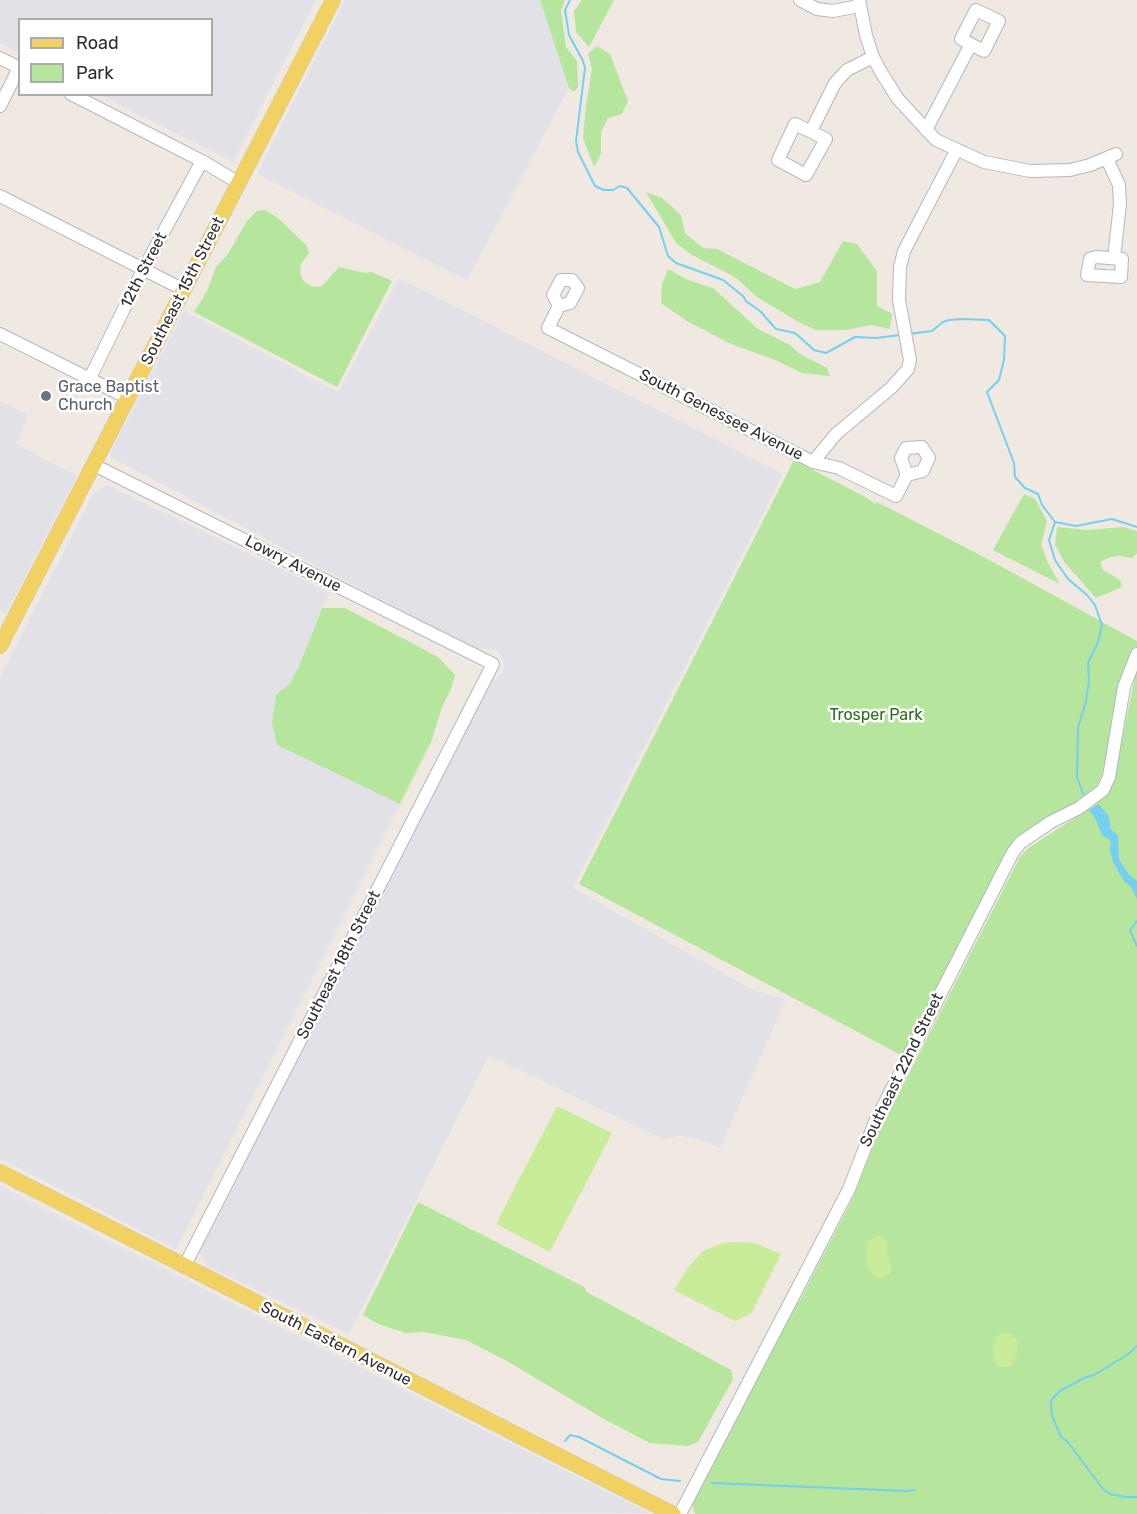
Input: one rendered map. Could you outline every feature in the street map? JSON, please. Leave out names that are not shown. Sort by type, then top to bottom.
[{"type":"main road","name":"Southeast 15th Street","points":[[0,646],[333,0]]},
{"type":"main road","name":"South Eastern Avenue","points":[[0,1172],[673,1514]]},
{"type":"street","points":[[800,0],[817,9],[833,11],[859,3],[873,57],[898,99],[936,140],[956,151],[984,162],[1030,171],[1070,170],[1111,156],[1119,184],[1120,204],[1114,258]]},
{"type":"street","points":[[926,130],[971,44]]},
{"type":"street","points":[[811,131],[835,83],[848,70],[873,57]]},
{"type":"street","points":[[0,58],[18,67]]},
{"type":"street","points":[[0,106],[18,70]]},
{"type":"street","points":[[75,96],[239,183]]},
{"type":"street","points":[[813,462],[836,434],[908,369],[910,360],[899,300],[900,267],[904,251],[956,151]]},
{"type":"street","name":"12th Street","points":[[89,380],[143,270],[201,161]]},
{"type":"street","points":[[0,196],[184,290]]},
{"type":"street","name":"South Genessee Avenue","points":[[559,306],[548,328],[813,462],[840,468],[896,496],[907,475]]},
{"type":"street","points":[[0,334],[128,398]]},
{"type":"street","name":"Lowry Avenue","points":[[94,465],[493,664]]},
{"type":"street","name":"Southeast 22nd Street","points":[[680,1514],[849,1189],[874,1122],[1002,871],[1020,843],[1051,822],[1094,799],[1103,790],[1109,777],[1124,687],[1137,654]]},
{"type":"street","name":"Southeast 18th Street","points":[[184,1267],[493,664]]},
{"type":"shaded area","points":[[0,0],[316,0],[233,162],[102,96],[213,96],[213,18],[18,18],[18,52],[0,43]]},
{"type":"shaded area","points":[[345,0],[540,0],[569,88],[467,280],[257,174]]},
{"type":"shaded area","points":[[399,278],[783,474],[573,888],[753,990],[786,999],[720,1148],[708,1142],[680,1136],[663,1139],[489,1055],[349,1334],[207,1266],[200,1250],[490,682],[502,673],[504,665],[502,656],[497,651],[473,648],[109,456],[184,311],[338,392]]},
{"type":"shaded area","points":[[0,401],[28,415],[16,444],[77,476],[6,614],[0,610]]},
{"type":"shaded area","points":[[107,485],[330,593],[321,608],[300,664],[290,683],[276,695],[277,745],[400,804],[176,1249],[0,1158],[0,678],[93,494]]},
{"type":"shaded area","points":[[0,1186],[649,1513],[0,1514]]},
{"type":"green space","points":[[540,0],[565,0],[561,11],[566,47],[577,61],[578,87],[574,92],[569,88]]},
{"type":"green space","points":[[582,0],[614,0],[589,47],[576,32],[574,11]]},
{"type":"green space","points":[[597,46],[610,54],[628,101],[622,114],[608,118],[601,132],[601,154],[594,167],[583,138],[592,69],[588,54]]},
{"type":"green space","points":[[646,192],[662,198],[681,215],[685,233],[703,248],[717,249],[795,289],[820,282],[843,241],[857,244],[877,271],[877,306],[892,314],[890,329],[871,325],[846,330],[815,330],[797,321],[757,297],[735,277],[692,255],[676,243]]},
{"type":"green space","points":[[265,210],[278,218],[307,246],[309,253],[301,264],[300,273],[304,282],[314,287],[322,286],[339,267],[365,273],[372,272],[392,281],[337,387],[194,312],[207,291],[216,267],[228,254],[247,221],[257,211]]},
{"type":"green space","points":[[668,269],[688,280],[713,288],[758,329],[790,345],[800,354],[827,368],[830,376],[802,373],[773,359],[731,344],[687,321],[661,303],[662,285]]},
{"type":"green space","name":"Trosper Park","points":[[794,460],[876,504],[877,502],[982,556],[1137,641],[1137,651],[1119,688],[1104,771],[1096,788],[1075,804],[1026,832],[906,1051],[899,1054],[579,884]]},
{"type":"green space","points":[[1024,494],[1035,499],[1047,521],[1041,545],[1060,584],[993,550]]},
{"type":"green space","points":[[1057,527],[1087,530],[1123,527],[1137,531],[1137,553],[1133,558],[1110,557],[1100,562],[1103,570],[1119,579],[1122,585],[1120,588],[1096,598],[1065,563],[1055,545]]},
{"type":"green space","points":[[322,608],[345,608],[438,657],[455,675],[431,742],[400,804],[277,745],[272,723],[276,695],[290,683]]},
{"type":"green space","points":[[1137,667],[1137,1514],[695,1514],[692,1503],[795,1299],[799,1302],[853,1198],[879,1132],[1020,857],[1027,849],[1096,804],[1108,793],[1113,784]]},
{"type":"green space","points":[[557,1106],[612,1133],[550,1252],[496,1224]]},
{"type":"green space","points":[[418,1202],[586,1288],[585,1291],[731,1370],[733,1379],[698,1442],[688,1446],[650,1443],[466,1340],[424,1332],[406,1333],[378,1324],[363,1315]]},
{"type":"green space","points":[[880,1236],[887,1242],[892,1269],[887,1276],[879,1278],[872,1274],[865,1260],[868,1242]]},
{"type":"green space","points":[[723,1243],[755,1243],[781,1254],[751,1314],[735,1321],[674,1290],[687,1269],[703,1251]]},
{"type":"green space","points":[[1002,1333],[1011,1333],[1018,1342],[1014,1362],[1011,1366],[1006,1367],[997,1366],[993,1357],[993,1346],[997,1336]]},
{"type":"water","points":[[1099,804],[1109,817],[1110,828],[1118,836],[1119,859],[1129,875],[1137,881],[1137,899],[1113,862],[1111,841],[1102,835],[1089,810]]},
{"type":"waterway","points":[[570,0],[565,10],[569,35],[585,68],[576,141],[578,152],[595,186],[604,190],[613,190],[620,186],[627,188],[659,227],[668,256],[676,263],[723,280],[760,311],[776,329],[795,333],[814,350],[826,353],[855,337],[876,338],[900,335]]},
{"type":"waterway","points":[[908,334],[932,331],[949,320],[989,320],[1005,336],[1004,360],[999,380],[987,392],[1014,463],[1015,477],[1025,488],[1038,494],[1042,505],[1055,522],[1076,526],[1112,519],[1137,527]]},
{"type":"waterway","points":[[1055,522],[1049,540],[1055,560],[1068,579],[1095,605],[1102,625],[1098,642],[1088,663],[1089,681],[1086,701],[1078,728],[1077,777],[1083,794]]},
{"type":"waterway","points":[[1137,921],[1130,930],[1137,946]]},
{"type":"waterway","points":[[1137,1346],[1127,1355],[1094,1375],[1060,1391],[1052,1399],[1051,1405],[1052,1416],[1061,1437],[1067,1441],[1103,1489],[1110,1494],[1137,1497]]},
{"type":"waterway","points":[[565,1441],[570,1435],[579,1437],[661,1479],[680,1481]]},
{"type":"waterway","points":[[712,1483],[915,1490]]},
{"type":"place","name":"Grace Baptist Church","points":[[46,396]]}]
